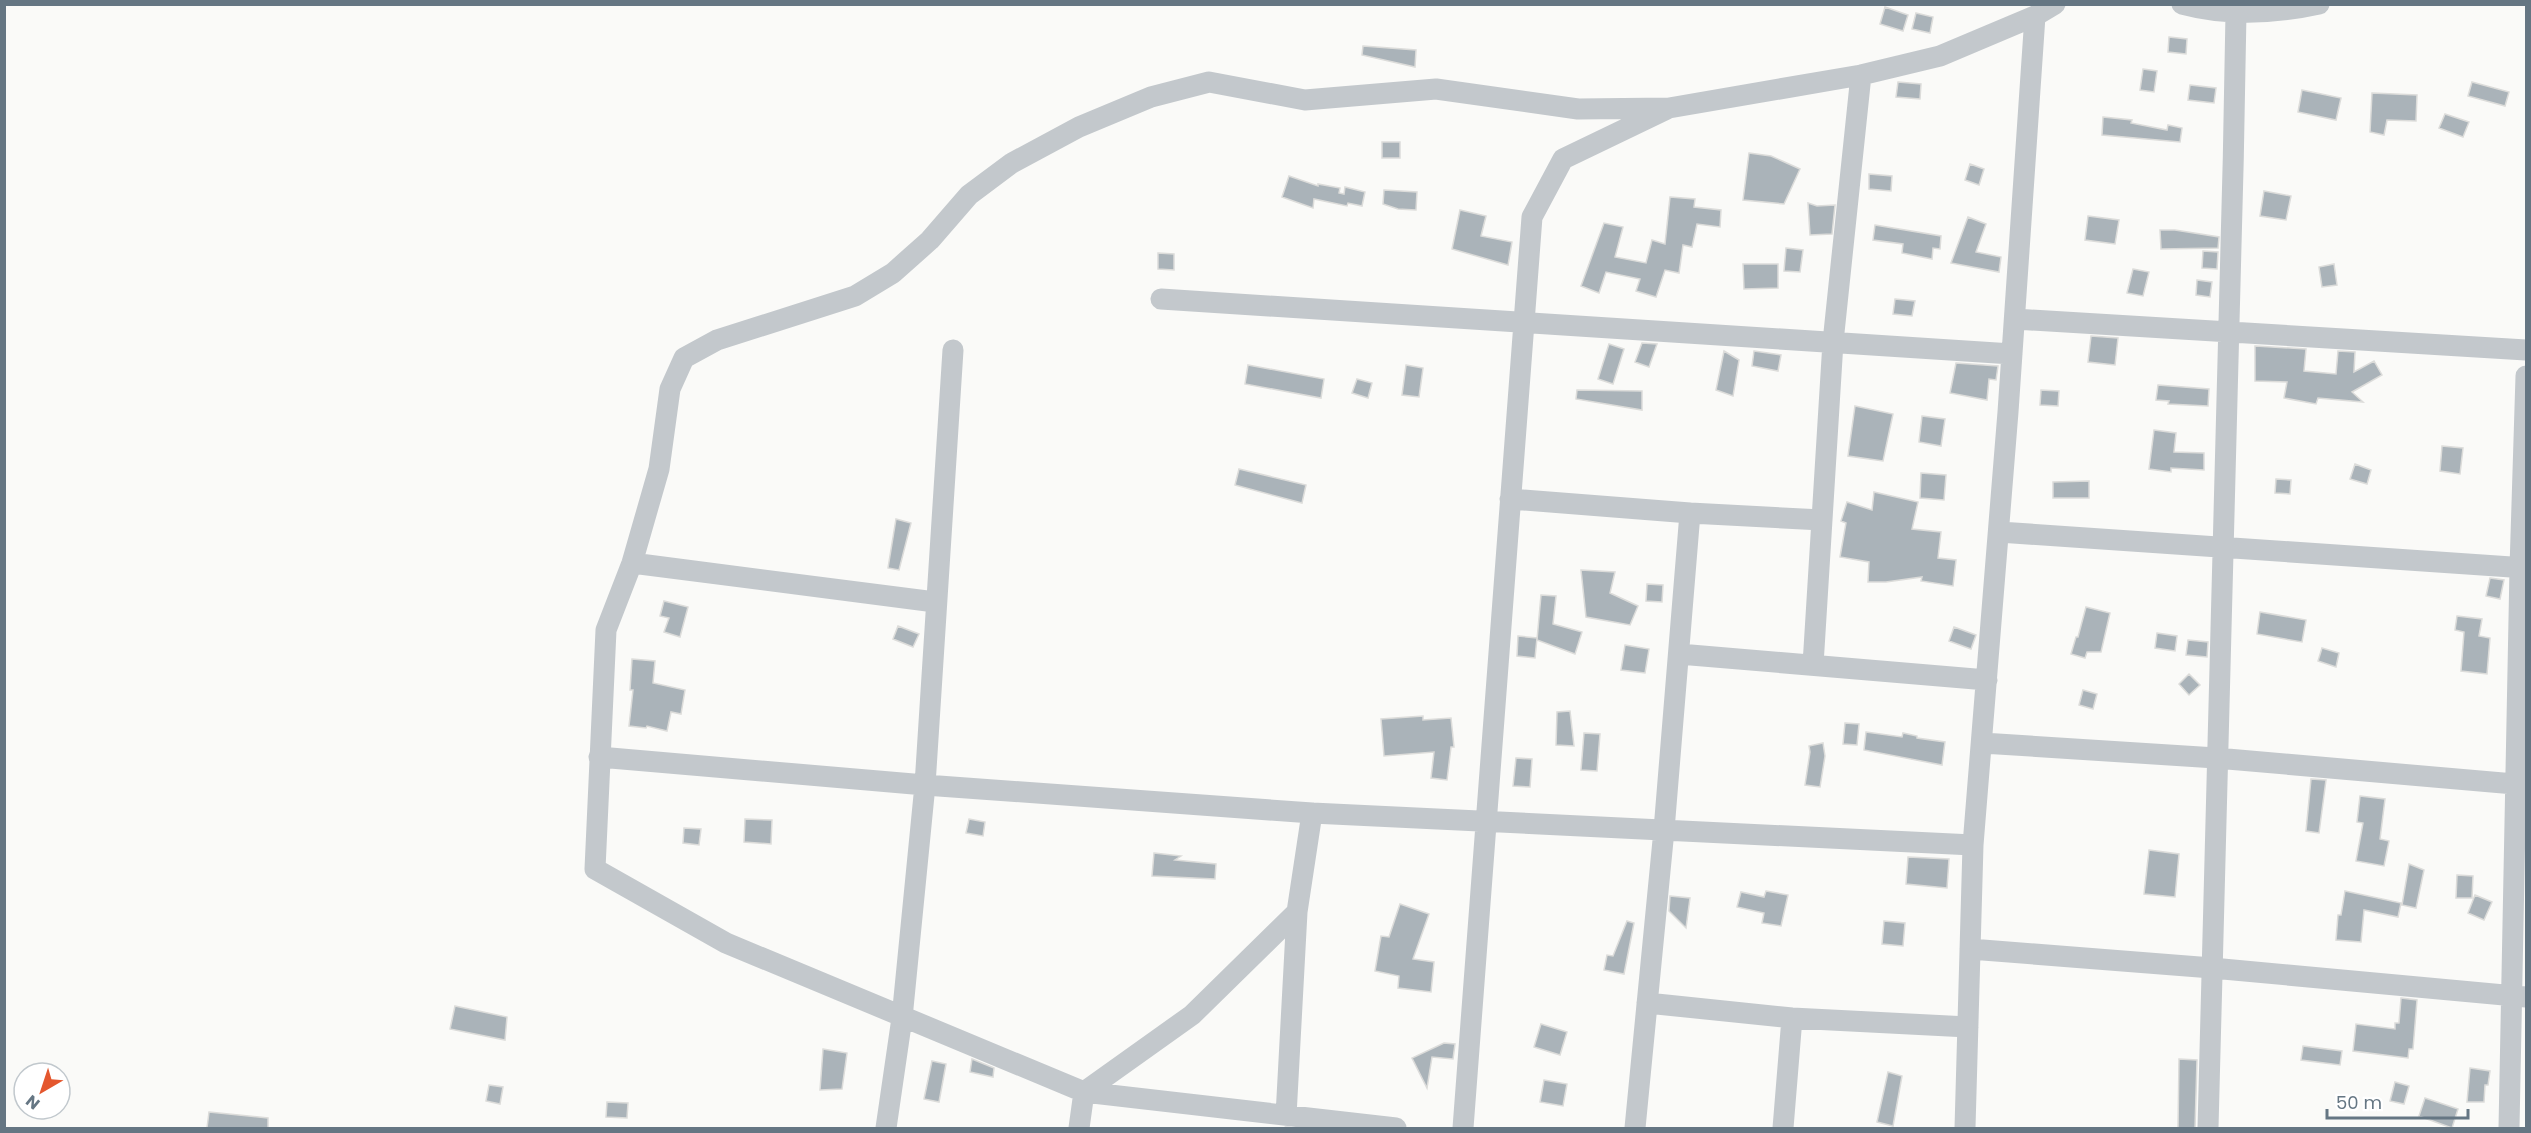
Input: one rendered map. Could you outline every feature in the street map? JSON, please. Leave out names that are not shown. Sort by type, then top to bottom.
[{"type":"street","points":[[1396,1128],[1084,1092],[726,943],[595,869],[606,630],[632,563],[659,469],[670,389],[684,358],[717,340],[855,296],[893,273],[930,240],[969,195],[1012,163],[1079,127],[1151,97],[1209,82],[1305,100],[1436,89],[1578,109],[1669,108],[1861,75],[1940,56],[2035,16],[2055,4]]},
{"type":"street","points":[[2182,4],[2236,13],[2290,10],[2319,4]]},
{"type":"street","points":[[2208,1128],[2222,547],[2231,332],[2236,13]]},
{"type":"street","points":[[1965,1128],[1973,845],[2015,319],[2035,16]]},
{"type":"street","points":[[1813,665],[1833,342],[1861,75]]},
{"type":"street","points":[[1462,1128],[1532,217],[1563,159],[1669,108]]},
{"type":"street","points":[[1161,299],[2012,354]]},
{"type":"street","points":[[2015,319],[2526,350]]},
{"type":"street","points":[[886,1128],[902,1017],[925,785],[953,350]]},
{"type":"street","points":[[2509,1128],[2519,996],[2526,376]]},
{"type":"street","points":[[1510,499],[1690,513],[1822,520]]},
{"type":"street","points":[[1635,1128],[1664,830],[1690,513]]},
{"type":"street","points":[[1999,532],[2523,568]]},
{"type":"street","points":[[632,563],[935,602]]},
{"type":"street","points":[[1679,654],[1987,680]]},
{"type":"street","points":[[1982,743],[2216,758],[2521,784]]},
{"type":"street","points":[[599,757],[925,785],[1312,813],[1973,845]]},
{"type":"street","points":[[1286,1116],[1297,912],[1312,813]]},
{"type":"street","points":[[1079,1128],[1084,1092],[1192,1015],[1297,912]]},
{"type":"street","points":[[1970,949],[2519,996]]},
{"type":"street","points":[[1647,1003],[1792,1018],[1968,1027]]},
{"type":"street","points":[[1783,1128],[1792,1018]]},
{"type":"building","points":[[1885,7],[1908,15],[1903,31],[1880,24]]},
{"type":"building","points":[[1916,13],[1933,17],[1930,33],[1912,29]]},
{"type":"building","points":[[2169,37],[2187,39],[2186,54],[2168,52]]},
{"type":"building","points":[[1363,46],[1416,50],[1415,67],[1362,55]]},
{"type":"building","points":[[2143,69],[2157,71],[2154,92],[2140,90]]},
{"type":"building","points":[[1898,82],[1921,84],[1920,99],[1896,97]]},
{"type":"building","points":[[2472,82],[2509,92],[2505,106],[2468,96]]},
{"type":"building","points":[[2190,85],[2216,88],[2214,103],[2188,100]]},
{"type":"building","points":[[2302,90],[2341,98],[2336,120],[2298,112]]},
{"type":"building","points":[[2372,93],[2417,95],[2416,121],[2387,120],[2384,135],[2370,132]]},
{"type":"building","points":[[2445,114],[2469,122],[2463,137],[2439,128]]},
{"type":"building","points":[[2103,117],[2132,120],[2131,123],[2167,130],[2168,125],[2182,128],[2180,142],[2102,135]]},
{"type":"building","points":[[1382,142],[1400,142],[1400,158],[1382,158]]},
{"type":"building","points":[[1749,153],[1771,156],[1800,169],[1784,204],[1743,200]]},
{"type":"building","points":[[1970,164],[1984,169],[1979,185],[1965,180]]},
{"type":"building","points":[[1869,174],[1892,176],[1891,191],[1869,189]]},
{"type":"building","points":[[1289,176],[1318,186],[1318,184],[1340,188],[1339,193],[1344,194],[1345,187],[1365,192],[1362,206],[1348,203],[1347,206],[1314,199],[1313,208],[1282,197]]},
{"type":"building","points":[[1384,190],[1417,192],[1416,210],[1398,209],[1383,204]]},
{"type":"building","points":[[2264,191],[2291,196],[2286,220],[2260,216]]},
{"type":"building","points":[[1670,197],[1695,199],[1694,207],[1721,210],[1720,227],[1697,224],[1692,247],[1683,245],[1679,273],[1665,270],[1656,297],[1636,291],[1640,279],[1606,272],[1599,293],[1581,286],[1604,223],[1623,227],[1615,257],[1646,263],[1652,240],[1665,244]]},
{"type":"building","points":[[1808,203],[1817,206],[1835,205],[1832,234],[1810,235]]},
{"type":"building","points":[[1460,210],[1486,216],[1481,236],[1512,242],[1508,265],[1452,249]]},
{"type":"building","points":[[2088,216],[2119,220],[2115,244],[2085,240]]},
{"type":"building","points":[[1968,217],[1986,224],[1976,252],[2001,257],[1999,272],[1951,263]]},
{"type":"building","points":[[1875,225],[1941,236],[1940,249],[1933,248],[1932,259],[1902,253],[1903,244],[1873,240]]},
{"type":"building","points":[[2160,230],[2219,237],[2218,248],[2161,249]]},
{"type":"building","points":[[1786,248],[1803,250],[1800,272],[1784,271]]},
{"type":"building","points":[[2203,251],[2218,252],[2217,269],[2202,268]]},
{"type":"building","points":[[1158,253],[1174,254],[1174,270],[1158,269]]},
{"type":"building","points":[[1743,264],[1778,264],[1778,288],[1744,289]]},
{"type":"building","points":[[2334,264],[2337,285],[2322,287],[2319,267]]},
{"type":"building","points":[[2133,269],[2149,272],[2143,296],[2127,293]]},
{"type":"building","points":[[2197,280],[2212,282],[2210,297],[2196,295]]},
{"type":"building","points":[[1895,299],[1915,301],[1912,316],[1893,314]]},
{"type":"building","points":[[2091,336],[2118,338],[2115,365],[2088,362]]},
{"type":"building","points":[[1642,343],[1657,344],[1649,367],[1635,362]]},
{"type":"building","points":[[1609,344],[1624,349],[1613,384],[1598,379]]},
{"type":"building","points":[[2255,346],[2306,349],[2304,371],[2336,374],[2338,351],[2355,352],[2354,372],[2374,361],[2382,375],[2352,392],[2363,402],[2318,398],[2316,404],[2284,398],[2287,382],[2255,381]]},
{"type":"building","points":[[1724,351],[1739,360],[1733,396],[1716,390]]},
{"type":"building","points":[[1754,351],[1781,355],[1778,371],[1752,366]]},
{"type":"building","points":[[1956,363],[1998,366],[1996,380],[1989,379],[1987,400],[1950,393]]},
{"type":"building","points":[[1248,365],[1324,379],[1321,398],[1245,384]]},
{"type":"building","points":[[1406,365],[1423,368],[1419,397],[1402,395]]},
{"type":"building","points":[[1357,379],[1372,383],[1368,398],[1352,393]]},
{"type":"building","points":[[2158,385],[2209,389],[2208,406],[2168,404],[2169,401],[2156,400]]},
{"type":"building","points":[[1577,390],[1642,391],[1642,410],[1576,399]]},
{"type":"building","points":[[2041,390],[2059,391],[2058,406],[2040,405]]},
{"type":"building","points":[[1855,406],[1893,414],[1883,461],[1848,456]]},
{"type":"building","points":[[1922,416],[1945,419],[1941,446],[1919,442]]},
{"type":"building","points":[[2154,430],[2176,433],[2174,452],[2204,453],[2204,470],[2171,468],[2171,472],[2149,469]]},
{"type":"building","points":[[2442,446],[2463,448],[2460,474],[2440,471]]},
{"type":"building","points":[[2355,464],[2371,470],[2367,484],[2350,479]]},
{"type":"building","points":[[1239,469],[1306,485],[1302,503],[1235,485]]},
{"type":"building","points":[[1921,473],[1946,475],[1944,500],[1920,498]]},
{"type":"building","points":[[2276,479],[2291,480],[2290,494],[2275,493]]},
{"type":"building","points":[[2089,481],[2089,498],[2053,498],[2053,482]]},
{"type":"building","points":[[1874,492],[1918,502],[1912,529],[1941,532],[1938,558],[1956,560],[1953,586],[1921,581],[1922,577],[1868,582],[1869,562],[1840,557],[1846,523],[1841,521],[1847,502],[1872,510]]},
{"type":"building","points":[[896,519],[911,523],[899,570],[888,568]]},
{"type":"building","points":[[1581,570],[1615,572],[1610,593],[1638,606],[1630,625],[1586,617]]},
{"type":"building","points":[[2490,578],[2504,580],[2500,599],[2486,596]]},
{"type":"building","points":[[1647,584],[1663,585],[1662,602],[1646,601]]},
{"type":"building","points":[[1541,595],[1556,596],[1553,624],[1582,632],[1575,654],[1537,640]]},
{"type":"building","points":[[664,601],[688,607],[680,637],[664,632],[669,618],[660,616]]},
{"type":"building","points":[[2086,607],[2110,613],[2101,652],[2087,652],[2085,658],[2071,654]]},
{"type":"building","points":[[2260,612],[2306,620],[2302,642],[2257,634]]},
{"type":"building","points":[[2457,616],[2482,619],[2479,636],[2490,638],[2487,674],[2461,671],[2464,632],[2455,630]]},
{"type":"building","points":[[898,626],[919,634],[913,647],[893,639]]},
{"type":"building","points":[[1954,627],[1976,635],[1971,649],[1949,641]]},
{"type":"building","points":[[2157,633],[2177,636],[2175,651],[2155,648]]},
{"type":"building","points":[[1518,636],[1537,638],[1535,658],[1517,656]]},
{"type":"building","points":[[2188,640],[2208,642],[2207,657],[2186,655]]},
{"type":"building","points":[[1625,645],[1649,649],[1645,673],[1621,670]]},
{"type":"building","points":[[2322,648],[2339,653],[2336,667],[2318,661]]},
{"type":"building","points":[[632,659],[655,661],[653,683],[685,690],[681,714],[671,712],[667,731],[647,726],[646,728],[629,726],[633,690],[630,690]]},
{"type":"building","points":[[2189,674],[2200,685],[2189,695],[2179,684]]},
{"type":"building","points":[[2083,690],[2097,694],[2093,709],[2079,705]]},
{"type":"building","points":[[1570,711],[1574,746],[1556,745],[1557,712]]},
{"type":"building","points":[[1423,716],[1423,720],[1451,718],[1454,747],[1451,747],[1447,780],[1431,778],[1434,752],[1384,756],[1381,719]]},
{"type":"building","points":[[1845,723],[1859,724],[1857,745],[1843,744]]},
{"type":"building","points":[[1866,732],[1902,737],[1903,733],[1917,736],[1917,738],[1945,742],[1942,765],[1864,750]]},
{"type":"building","points":[[1584,733],[1600,734],[1597,771],[1581,770]]},
{"type":"building","points":[[1823,743],[1825,756],[1820,787],[1805,785],[1809,746]]},
{"type":"building","points":[[1516,758],[1532,759],[1530,787],[1513,786]]},
{"type":"building","points":[[2311,779],[2326,780],[2319,833],[2306,831]]},
{"type":"building","points":[[2360,796],[2385,799],[2380,839],[2389,841],[2384,866],[2356,861],[2363,823],[2357,822]]},
{"type":"building","points":[[745,819],[772,820],[771,844],[744,842]]},
{"type":"building","points":[[969,819],[985,822],[983,836],[966,833]]},
{"type":"building","points":[[684,828],[701,829],[699,845],[683,843]]},
{"type":"building","points":[[2149,850],[2179,854],[2175,897],[2144,894]]},
{"type":"building","points":[[1154,853],[1181,856],[1175,860],[1216,864],[1215,879],[1152,876]]},
{"type":"building","points":[[1908,857],[1949,859],[1947,888],[1906,884]]},
{"type":"building","points":[[2409,864],[2424,870],[2416,908],[2402,905]]},
{"type":"building","points":[[2457,875],[2473,876],[2472,898],[2456,898]]},
{"type":"building","points":[[1766,891],[1788,895],[1781,926],[1762,923],[1764,913],[1737,907],[1741,892],[1764,897]]},
{"type":"building","points":[[2345,891],[2401,903],[2398,917],[2364,910],[2361,942],[2336,940],[2338,915],[2341,915]]},
{"type":"building","points":[[2475,895],[2492,902],[2484,920],[2468,913]]},
{"type":"building","points":[[1670,896],[1690,898],[1686,928],[1669,911]]},
{"type":"building","points":[[1400,904],[1429,914],[1413,959],[1434,962],[1431,992],[1398,988],[1399,976],[1375,971],[1381,936],[1389,937]]},
{"type":"building","points":[[1627,921],[1634,923],[1624,974],[1604,970],[1607,955],[1613,956]]},
{"type":"building","points":[[1884,921],[1905,923],[1903,946],[1882,944]]},
{"type":"building","points":[[2401,998],[2417,1000],[2413,1049],[2409,1049],[2408,1058],[2353,1051],[2356,1024],[2395,1029],[2395,1023],[2399,1023]]},
{"type":"building","points":[[455,1006],[507,1017],[505,1040],[450,1029]]},
{"type":"building","points":[[1541,1024],[1567,1032],[1560,1055],[1534,1047]]},
{"type":"building","points":[[1444,1043],[1455,1044],[1453,1059],[1432,1057],[1427,1088],[1412,1058]]},
{"type":"building","points":[[2303,1046],[2342,1051],[2340,1065],[2301,1060]]},
{"type":"building","points":[[823,1049],[847,1053],[842,1089],[820,1090]]},
{"type":"building","points":[[972,1059],[994,1068],[993,1077],[970,1072]]},
{"type":"building","points":[[2179,1059],[2197,1060],[2195,1128],[2178,1128]]},
{"type":"building","points":[[932,1061],[946,1064],[939,1102],[924,1099]]},
{"type":"building","points":[[2470,1068],[2490,1071],[2488,1085],[2485,1085],[2484,1102],[2467,1102]]},
{"type":"building","points":[[1888,1072],[1902,1076],[1893,1126],[1877,1122]]},
{"type":"building","points":[[1544,1080],[1567,1084],[1563,1106],[1540,1102]]},
{"type":"building","points":[[2395,1082],[2409,1086],[2404,1104],[2390,1101]]},
{"type":"building","points":[[489,1085],[503,1087],[500,1104],[486,1101]]},
{"type":"building","points":[[2425,1098],[2458,1109],[2452,1128],[2419,1116]]},
{"type":"building","points":[[607,1102],[628,1103],[627,1118],[606,1117]]},
{"type":"building","points":[[209,1112],[268,1118],[268,1128],[207,1128]]}]
